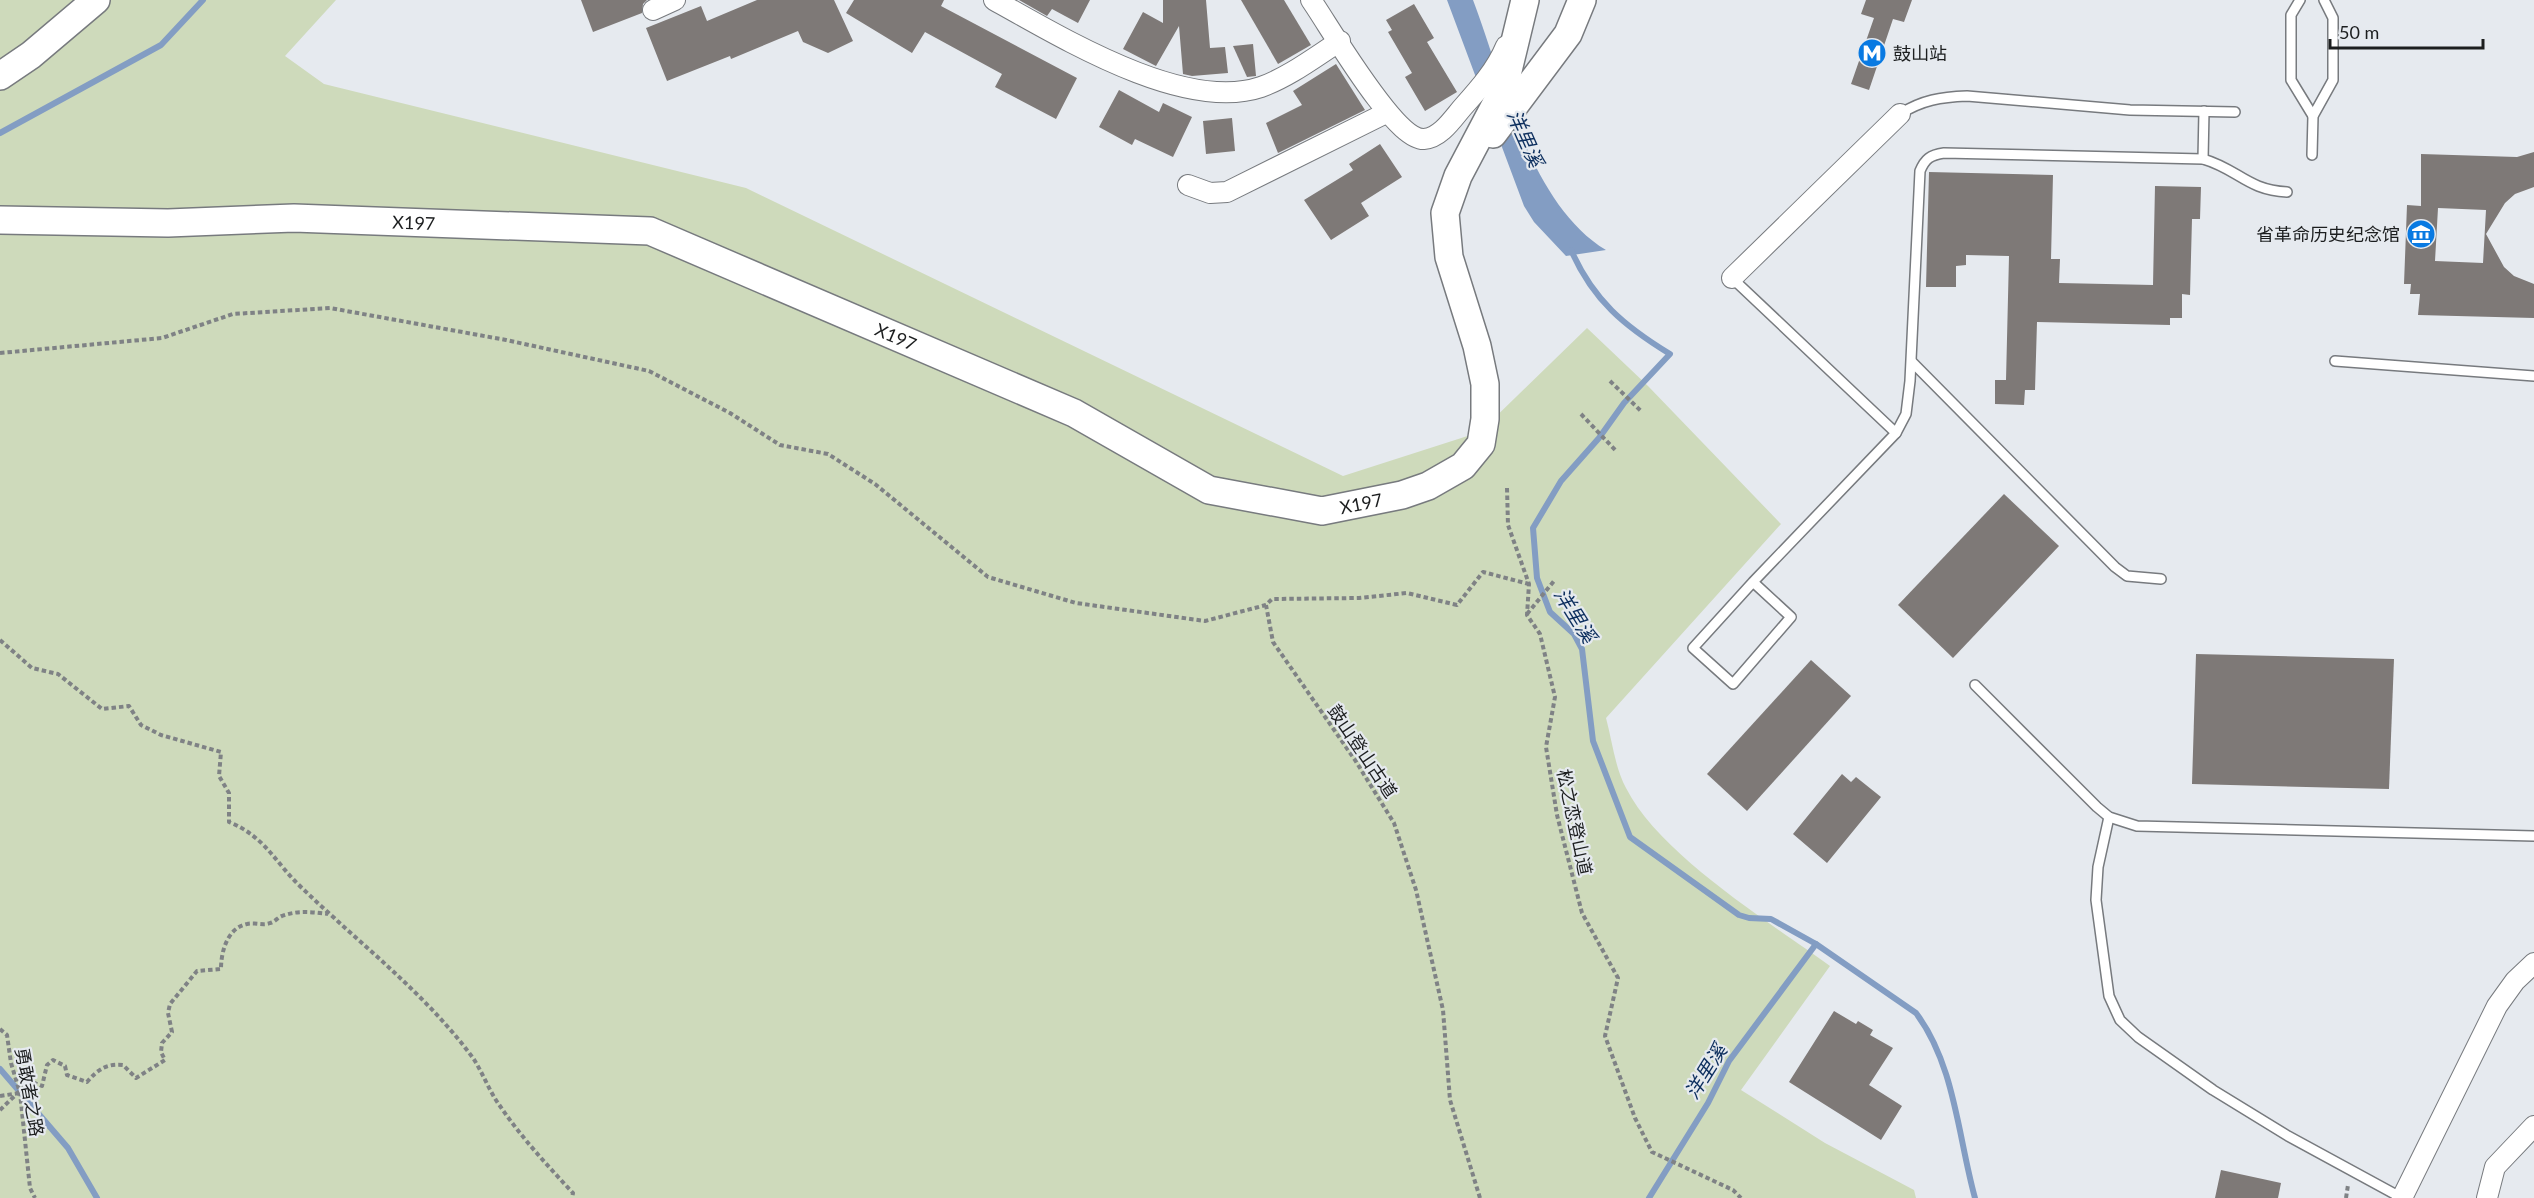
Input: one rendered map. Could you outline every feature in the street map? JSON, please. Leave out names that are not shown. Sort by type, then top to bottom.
[{"type":"main road","points":[[0,76],[31,55],[96,0]]},
{"type":"main road","points":[[1483,139],[1516,106],[1568,34],[1582,0]]},
{"type":"main road","points":[[1483,139],[1523,5]]},
{"type":"main road","name":"X197","points":[[0,219],[168,223],[294,218],[650,231],[1074,413],[1209,489],[1322,511],[1402,495],[1428,486],[1463,466],[1481,444],[1486,400],[1482,367],[1446,241],[1445,213],[1458,176],[1483,139]]},
{"type":"street","points":[[653,10],[675,0]]},
{"type":"street","points":[[994,0],[1152,79],[1210,93],[1227,93],[1260,87],[1340,41]]},
{"type":"street","points":[[1311,0],[1386,113],[1408,135],[1425,139],[1440,132],[1469,100],[1503,71]]},
{"type":"street","points":[[1188,185],[1210,193],[1227,192],[1386,113]]},
{"type":"street","points":[[1732,278],[1900,114]]},
{"type":"street","points":[[2402,1198],[2498,1006],[2515,981],[2534,963]]},
{"type":"street","points":[[2487,1198],[2495,1167],[2534,1126]]},
{"type":"lane","points":[[2300,0],[2291,15],[2291,80],[2313,116]]},
{"type":"lane","points":[[2312,155],[2313,116],[2332,80],[2333,18],[2324,0]]},
{"type":"lane","points":[[1900,114],[1920,102],[1942,96],[1967,96],[2130,110],[2235,112]]},
{"type":"lane","points":[[2203,159],[2204,111]]},
{"type":"lane","points":[[1752,582],[1791,617],[1733,684],[1693,648],[1752,582],[1896,433],[1906,414],[1912,362],[1920,171],[1924,161],[1932,155],[1944,153],[2203,159],[2218,163],[2253,186],[2267,191],[2287,192]]},
{"type":"lane","points":[[1732,278],[1896,433]]},
{"type":"lane","points":[[2335,361],[2534,376]]},
{"type":"lane","points":[[1912,362],[2115,567],[2127,576],[2161,579]]},
{"type":"lane","points":[[1975,685],[2109,817],[2137,826],[2534,836]]},
{"type":"lane","points":[[2109,817],[2098,867],[2096,900],[2109,996],[2120,1020],[2138,1037],[2213,1090],[2288,1136],[2402,1198]]},
{"type":"path","points":[[0,353],[162,338],[233,314],[330,308],[506,340],[649,371],[730,412],[780,445],[828,454],[875,484],[988,578],[1076,603],[1205,621],[1266,605],[1272,599],[1359,598],[1407,593],[1457,605],[1483,572],[1529,584]]},
{"type":"path","points":[[1610,381],[1641,411]]},
{"type":"path","points":[[1581,414],[1617,452]]},
{"type":"path","points":[[1508,488],[1508,525],[1529,584],[1527,615]]},
{"type":"path","points":[[1527,615],[1554,580]]},
{"type":"path","name":"鼓山登山古道","points":[[1266,605],[1273,642],[1355,760],[1394,823],[1416,890],[1443,1010],[1450,1100],[1480,1198]]},
{"type":"path","name":"松之恋登山道","points":[[1527,615],[1540,634],[1555,697],[1546,747],[1557,815],[1582,913],[1618,978],[1605,1036],[1635,1118],[1652,1152],[1733,1190],[1741,1198]]},
{"type":"path","points":[[0,640],[32,668],[58,674],[102,709],[129,706],[141,725],[161,735],[221,752],[219,776],[229,793],[229,822],[248,830],[269,849],[291,879],[390,967],[473,1059],[499,1106],[537,1154],[573,1193],[572,1198]]},
{"type":"path","points":[[0,1110],[30,1081],[42,1086],[47,1065],[52,1060],[65,1066],[67,1075],[87,1082],[95,1072],[111,1063],[123,1065],[136,1078],[155,1067],[165,1060],[161,1052],[162,1043],[172,1032],[168,1012],[170,1004],[197,971],[221,969],[223,945],[235,931],[246,924],[273,923],[280,916],[302,911],[329,915]]},
{"type":"path","name":"勇敢者之路","points":[[0,1029],[7,1035],[11,1063],[20,1093],[30,1188],[35,1198]]},
{"type":"path","points":[[0,1096],[20,1093]]},
{"type":"green space","points":[[0,0],[336,0],[285,56],[324,84],[746,188],[1343,476],[1480,432],[1587,328],[1648,386],[1781,524],[1606,718],[1622,780],[1642,813],[1689,862],[1747,908],[1830,966],[1741,1090],[1825,1143],[1914,1190],[1916,1198],[0,1198]]},
{"type":"water","points":[[1447,0],[1473,0],[1508,102],[1538,172],[1557,203],[1580,229],[1606,250],[1566,256],[1534,222],[1524,206]]},
{"type":"building","points":[[581,0],[647,0],[643,4],[642,13],[593,32]]},
{"type":"building","points":[[757,0],[834,0],[853,41],[828,53],[803,42],[798,31],[731,59],[730,56],[667,81],[646,28],[701,6],[707,21]]},
{"type":"building","points":[[854,0],[944,0],[941,6],[1077,78],[1056,119],[995,87],[1002,74],[925,32],[912,53],[846,13]]},
{"type":"building","points":[[1019,0],[1090,0],[1078,23],[1052,9],[1047,16]]},
{"type":"building","points":[[1163,0],[1206,0],[1210,48],[1225,47],[1228,73],[1192,76],[1183,74],[1179,26],[1156,66],[1123,49],[1143,12],[1163,23]]},
{"type":"building","points":[[1241,0],[1284,0],[1311,45],[1278,64]]},
{"type":"building","name":"鼓山站","points":[[1866,0],[1912,0],[1904,22],[1893,19],[1869,90],[1851,84],[1874,18],[1861,14]]},
{"type":"building","points":[[1414,4],[1434,38],[1427,42],[1457,92],[1425,111],[1405,77],[1412,73],[1388,32],[1392,30],[1386,20]]},
{"type":"building","points":[[1253,44],[1256,76],[1247,77],[1233,46]]},
{"type":"building","points":[[1336,64],[1365,110],[1278,153],[1266,123],[1302,105],[1293,91]]},
{"type":"building","points":[[1119,90],[1159,112],[1163,103],[1192,117],[1173,157],[1135,139],[1132,145],[1099,127]]},
{"type":"building","points":[[1232,118],[1235,151],[1206,154],[1203,121]]},
{"type":"building","points":[[1380,144],[1402,177],[1361,203],[1369,216],[1331,240],[1304,200],[1353,170],[1349,164]]},
{"type":"building","name":"省革命历史纪念馆","points":[[2534,152],[2534,187],[2515,194],[2505,203],[2486,234],[2504,267],[2514,276],[2534,284],[2534,318],[2418,315],[2420,294],[2410,294],[2411,284],[2404,284],[2407,205],[2421,206],[2421,154],[2517,157]],"holes":[[[2438,208],[2486,210],[2483,263],[2435,261]]]},
{"type":"building","points":[[1929,172],[2053,175],[2051,259],[2060,259],[2059,283],[2153,285],[2155,186],[2201,187],[2200,219],[2192,219],[2190,295],[2182,294],[2182,318],[2170,318],[2170,325],[2037,322],[2035,390],[2025,390],[2024,405],[1995,404],[1995,380],[2006,380],[2009,256],[1966,255],[1966,265],[1956,266],[1956,287],[1926,287]]},
{"type":"building","points":[[2004,494],[2059,546],[1953,658],[1898,605]]},
{"type":"building","points":[[2196,654],[2394,659],[2389,789],[2192,784]]},
{"type":"building","points":[[1811,660],[1851,696],[1747,811],[1707,774]]},
{"type":"building","points":[[1842,774],[1851,782],[1856,777],[1881,797],[1827,863],[1793,834]]},
{"type":"building","points":[[1834,1011],[1856,1024],[1858,1021],[1873,1030],[1870,1035],[1893,1048],[1869,1085],[1902,1106],[1881,1140],[1789,1082]]},
{"type":"building","points":[[2221,1170],[2281,1183],[2278,1198],[2215,1198]]},
{"type":"waterway","points":[[0,133],[161,45],[203,0]]},
{"type":"waterway","name":"洋里溪","points":[[1571,250],[1589,283],[1612,310],[1638,333],[1670,354],[1624,403],[1599,438],[1561,481],[1533,528],[1537,578],[1550,612],[1574,634],[1582,649],[1593,741],[1630,837],[1739,915],[1771,919],[1816,944],[1729,1061],[1708,1103],[1649,1198]]},
{"type":"waterway","points":[[1816,944],[1916,1013],[1929,1033],[1939,1055],[1954,1102],[1975,1198]]},
{"type":"waterway","points":[[0,1069],[68,1148],[97,1198]]},
{"type":"place","name":"鼓山站","points":[[1872,53]]},
{"type":"place","name":"省革命历史纪念馆","points":[[2421,234]]}]
